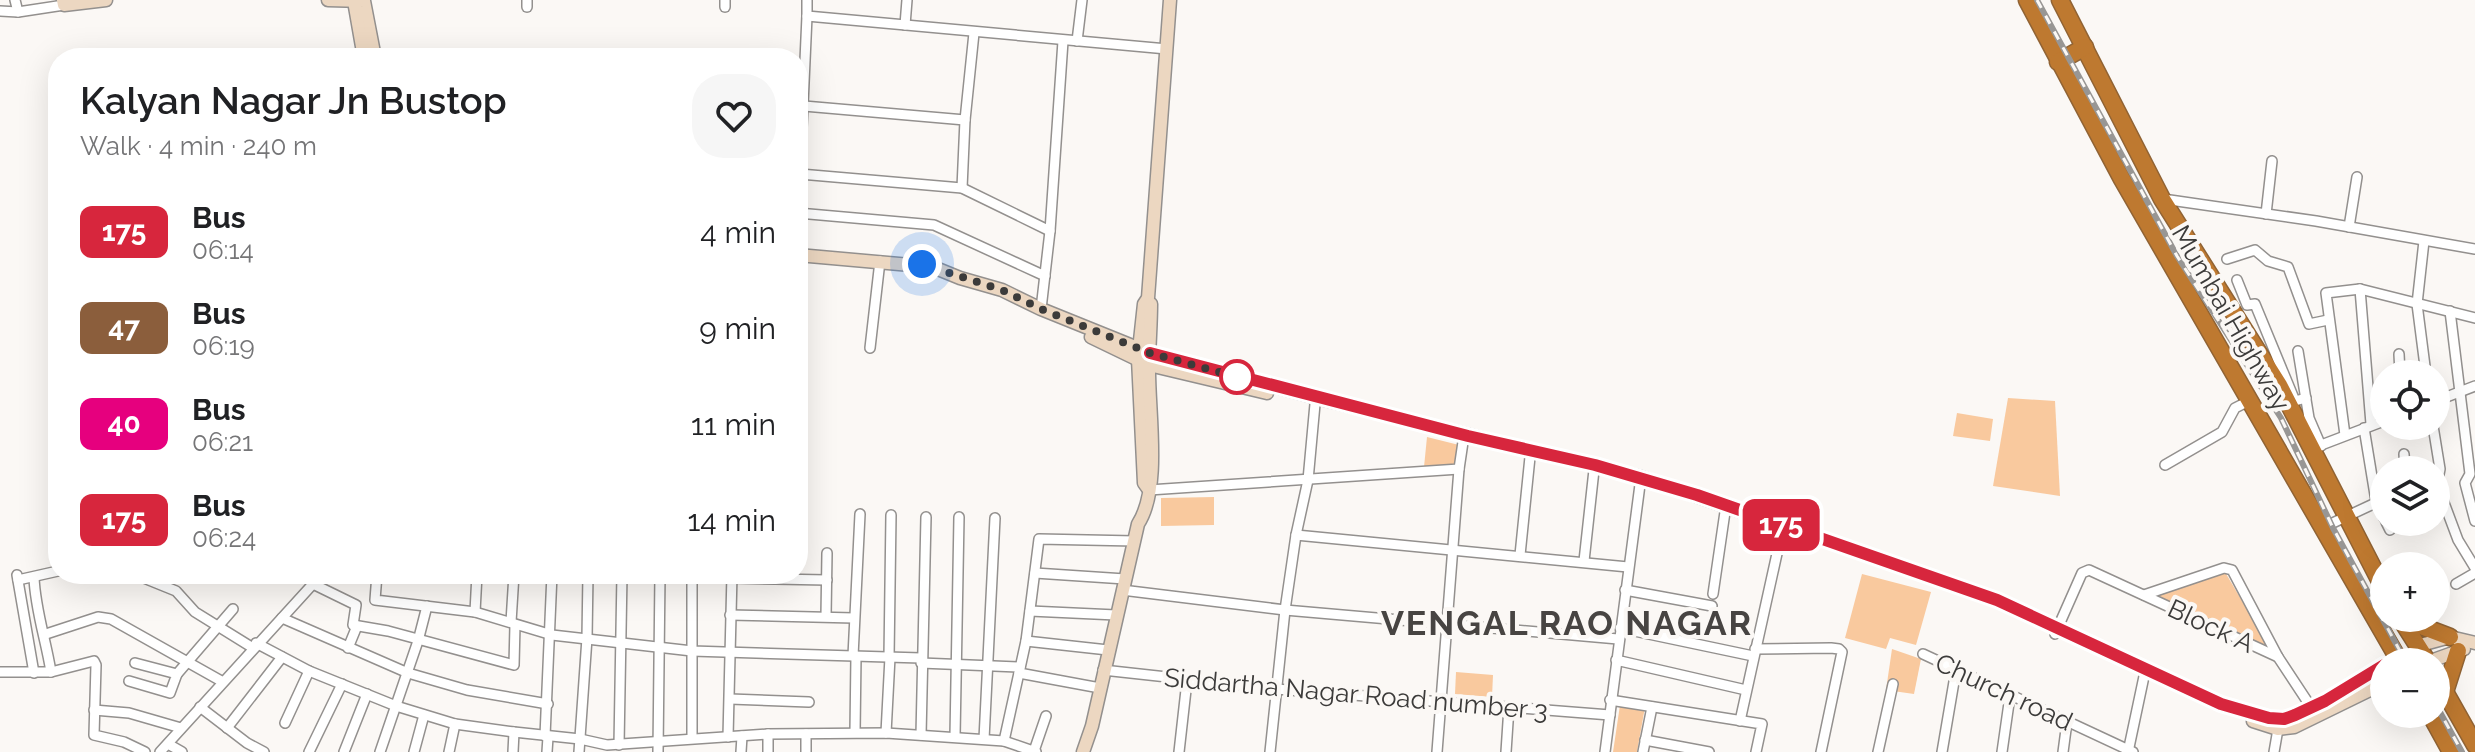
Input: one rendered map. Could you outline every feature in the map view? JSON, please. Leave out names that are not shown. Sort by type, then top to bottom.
[{"type":"highway","name":"Mumbai Highway","points":[[2027,0],[2058,62],[2251,400],[2386,648]]},
{"type":"highway","name":"Mumbai Highway","points":[[2060,0],[2162,199],[2317,447],[2345,516],[2370,563]]},
{"type":"highway","points":[[2058,62],[2085,47]]},
{"type":"highway","points":[[2408,632],[2417,646]]},
{"type":"highway","points":[[2433,632],[2463,645],[2450,679]]},
{"type":"highway","points":[[2450,701],[2475,745]]},
{"type":"highway","points":[[2438,728],[2451,752]]},
{"type":"main road","points":[[64,3],[104,0]]},
{"type":"main road","points":[[328,0],[364,0],[373,48]]},
{"type":"main road","points":[[354,0],[362,48]]},
{"type":"main road","points":[[1083,752],[1149,490],[1144,483],[1144,356],[1151,306],[1148,298],[1170,0]]},
{"type":"main road","points":[[808,256],[933,267],[1002,290],[1144,356],[1640,481],[2015,613],[2221,704],[2269,718],[2284,719],[2370,675]]},
{"type":"main road","points":[[992,288],[998,295],[1144,356],[1463,442],[1640,481],[1725,512],[1766,523]]},
{"type":"main road","points":[[2417,646],[2463,645]]},
{"type":"main road","points":[[2145,670],[2222,712],[2278,729],[2294,727],[2318,717],[2370,690]]},
{"type":"street","points":[[15,0],[18,12]]},
{"type":"street","points":[[806,48],[807,0]]},
{"type":"street","points":[[905,25],[907,0]]},
{"type":"street","points":[[1077,41],[1082,0]]},
{"type":"street","points":[[0,11],[18,12],[64,3]]},
{"type":"street","points":[[807,16],[1167,49]]},
{"type":"street","points":[[962,188],[974,33]]},
{"type":"street","points":[[1041,309],[1050,231],[1063,41]]},
{"type":"street","points":[[808,106],[965,120]]},
{"type":"street","points":[[2266,214],[2272,161]]},
{"type":"street","points":[[808,175],[962,188],[1050,231]]},
{"type":"street","points":[[2349,227],[2357,177]]},
{"type":"street","points":[[2162,199],[2475,249]]},
{"type":"street","points":[[808,216],[934,225],[1045,276]]},
{"type":"street","points":[[2424,241],[2417,304],[2424,360]]},
{"type":"street","points":[[2227,259],[2255,250],[2268,261],[2288,267],[2309,324],[2328,320]]},
{"type":"street","points":[[870,348],[880,261]]},
{"type":"street","points":[[2237,280],[2247,305],[2255,304],[2295,401],[2306,398]]},
{"type":"street","points":[[2345,435],[2326,293],[2360,289],[2475,318]]},
{"type":"street","points":[[2360,289],[2368,426],[2373,456]]},
{"type":"street","points":[[2450,311],[2472,474],[2465,483],[2475,521]]},
{"type":"street","points":[[2298,351],[2317,447],[2368,426]]},
{"type":"street","points":[[2399,354],[2399,360]]},
{"type":"street","points":[[2450,396],[2475,386]]},
{"type":"street","points":[[2165,465],[2222,432],[2235,408],[2251,400]]},
{"type":"street","points":[[1270,752],[1285,610],[1308,480],[1315,404]]},
{"type":"street","points":[[1437,752],[1463,442]]},
{"type":"street","points":[[1520,555],[1530,457]]},
{"type":"street","points":[[1149,490],[1459,469]]},
{"type":"street","points":[[1584,561],[1594,470]]},
{"type":"street","points":[[1605,752],[1640,481]]},
{"type":"street","points":[[2322,528],[2370,505]]},
{"type":"street","points":[[1713,594],[1725,512]]},
{"type":"street","points":[[855,732],[854,618],[860,514]]},
{"type":"street","points":[[886,733],[891,515]]},
{"type":"street","points":[[921,735],[926,517]]},
{"type":"street","points":[[955,736],[959,517]]},
{"type":"street","points":[[984,739],[995,518]]},
{"type":"street","points":[[2450,520],[2474,567],[2456,584]]},
{"type":"street","points":[[1740,721],[1754,652],[1789,532]]},
{"type":"street","points":[[1296,535],[1628,567]]},
{"type":"street","points":[[1004,741],[1026,641],[1039,539],[1135,541]]},
{"type":"street","points":[[826,616],[827,553]]},
{"type":"street","name":"Block A","points":[[2144,595],[2227,568],[2232,570],[2278,657],[2311,707]]},
{"type":"street","points":[[2057,631],[2085,571],[2089,570],[2144,595]]},
{"type":"street","points":[[1035,573],[1285,610],[1619,634],[1754,652],[1839,649],[1842,652],[1821,752]]},
{"type":"street","points":[[34,673],[18,577],[48,574]]},
{"type":"street","points":[[34,577],[36,604],[46,634],[51,672]]},
{"type":"street","points":[[808,579],[827,580]]},
{"type":"street","points":[[159,584],[176,591],[195,612],[255,646],[396,706],[455,724],[580,739],[607,748],[619,745],[632,747],[659,740],[855,732],[1004,741],[1035,752],[1046,716]]},
{"type":"street","points":[[182,752],[164,748],[313,584],[356,605],[353,625],[388,631],[514,665],[514,584]]},
{"type":"street","points":[[376,584],[375,600],[475,612],[552,635],[692,651],[889,657],[989,664],[1100,688]]},
{"type":"street","points":[[475,612],[476,584]]},
{"type":"street","points":[[547,752],[552,584]]},
{"type":"street","points":[[579,752],[588,584]]},
{"type":"street","points":[[619,745],[622,584]]},
{"type":"street","points":[[658,752],[660,584]]},
{"type":"street","points":[[685,752],[692,651],[692,584]]},
{"type":"street","points":[[728,737],[732,584]]},
{"type":"street","points":[[1625,590],[1712,606]]},
{"type":"street","name":"Block A","points":[[2144,595],[2278,657]]},
{"type":"street","points":[[380,752],[408,673],[427,606]]},
{"type":"street","points":[[129,681],[170,693],[177,674],[233,609]]},
{"type":"street","points":[[1030,611],[1116,615]]},
{"type":"street","points":[[730,615],[854,618]]},
{"type":"street","points":[[46,634],[98,617],[111,619],[223,682]]},
{"type":"street","points":[[282,618],[408,673],[467,690],[548,704]]},
{"type":"street","points":[[348,648],[357,626]]},
{"type":"street","points":[[1026,641],[1108,650]]},
{"type":"street","name":"Church road","points":[[1923,654],[2130,751]]},
{"type":"street","points":[[227,728],[282,657]]},
{"type":"street","points":[[1616,660],[1746,690]]},
{"type":"street","points":[[0,672],[51,672],[95,662],[95,736],[124,742],[145,752]]},
{"type":"street","points":[[135,663],[177,674]]},
{"type":"street","name":"Siddartha Nagar Road number 3","points":[[1103,670],[1276,689],[1610,715]]},
{"type":"street","points":[[1942,752],[1956,670]]},
{"type":"street","points":[[2130,751],[2145,670]]},
{"type":"street","points":[[285,723],[309,671]]},
{"type":"street","points":[[1179,752],[1187,681]]},
{"type":"street","points":[[309,752],[342,684]]},
{"type":"street","points":[[1878,752],[1893,684]]},
{"type":"street","points":[[344,752],[367,694]]},
{"type":"street","points":[[2002,752],[2010,696]]},
{"type":"street","points":[[730,699],[809,702]]},
{"type":"street","points":[[1610,700],[1762,724],[1756,752]]},
{"type":"street","points":[[200,707],[247,743],[264,752]]},
{"type":"street","points":[[1506,752],[1509,707]]},
{"type":"street","points":[[1643,752],[1652,707]]},
{"type":"street","points":[[94,710],[129,713],[181,728]]},
{"type":"street","points":[[414,752],[424,715]]},
{"type":"street","points":[[2063,752],[2067,722]]},
{"type":"street","points":[[449,752],[455,724]]},
{"type":"street","points":[[2274,752],[2278,729]]},
{"type":"street","points":[[513,752],[514,732]]},
{"type":"street","points":[[768,734],[768,752]]},
{"type":"street","points":[[806,734],[806,752]]},
{"type":"street","points":[[741,752],[742,736]]},
{"type":"street","points":[[713,738],[713,752]]},
{"type":"street","points":[[1645,740],[1709,752]]},
{"type":"shaded area","points":[[2008,398],[2055,401],[2060,496],[1993,486]]},
{"type":"shaded area","points":[[1957,413],[1993,419],[1990,441],[1953,436]]},
{"type":"shaded area","points":[[1427,437],[1459,445],[1456,465],[1424,467]]},
{"type":"shaded area","points":[[1214,497],[1214,525],[1161,526],[1161,498]]},
{"type":"shaded area","points":[[2225,572],[2271,650],[2150,596]]},
{"type":"shaded area","points":[[1862,574],[1931,592],[1916,645],[1890,638],[1886,649],[1845,638]]},
{"type":"shaded area","points":[[1892,649],[1921,659],[1914,694],[1886,690]]},
{"type":"shaded area","points":[[1456,672],[1493,675],[1492,697],[1455,694]]},
{"type":"shaded area","points":[[1620,705],[1645,707],[1637,752],[1613,752]]},
{"type":"railway","points":[[2037,0],[2177,256],[2281,418],[2333,528],[2398,648]]},
{"type":"railway","points":[[2449,728],[2462,752]]},
{"type":"bus line","name":"175","points":[[1150,353],[1468,436],[1595,465],[1697,495],[1997,600],[2221,704],[2269,718],[2284,719],[2295,715],[2370,674]]},
{"type":"district","name":"VENGAL RAO NAGAR","points":[[1567,623]]},
{"type":"route","points":[[922,264],[1002,290],[1150,353],[1237,377]]}]
